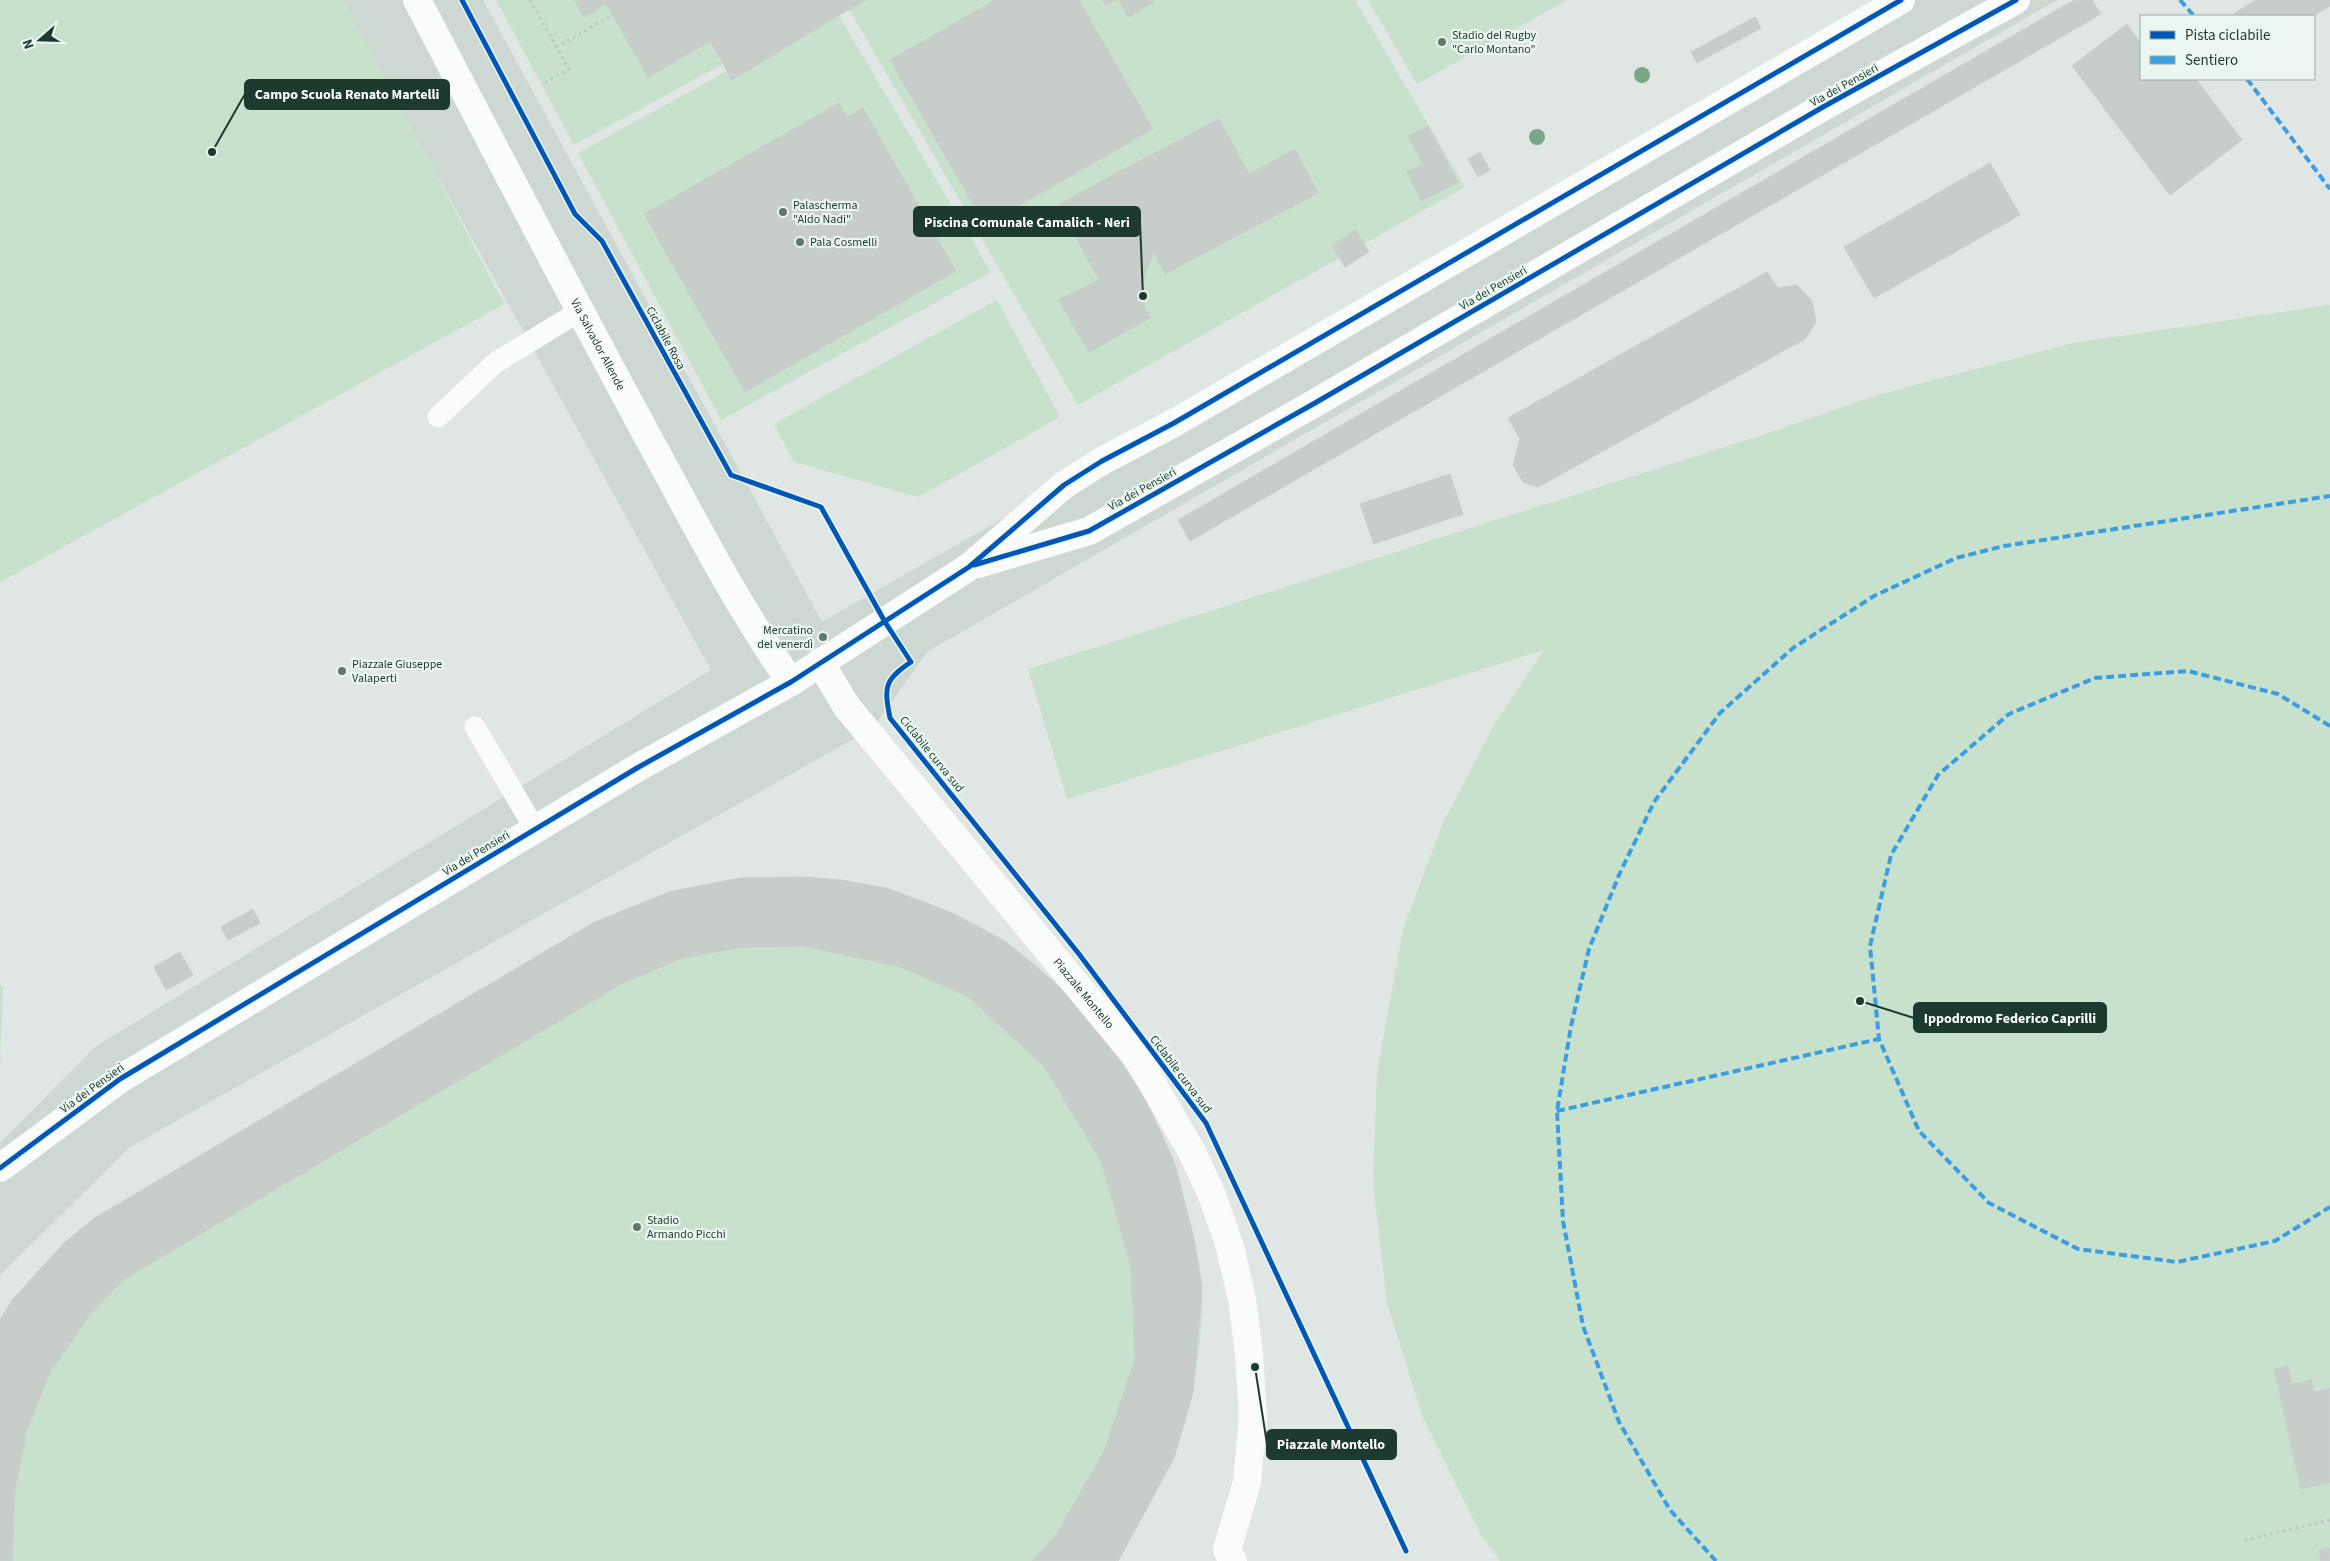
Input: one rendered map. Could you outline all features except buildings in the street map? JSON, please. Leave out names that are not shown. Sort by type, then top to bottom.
[{"type":"street","name":"Via Salvador Allende","points":[[417,0],[580,311],[761,641],[791,682]]},
{"type":"street","name":"Via dei Pensieri","points":[[0,1168],[120,1079],[637,768],[791,682],[969,567],[1064,485],[1102,461],[1174,423],[1901,0]]},
{"type":"street","name":"Via dei Pensieri","points":[[969,567],[1089,531],[1315,403],[1823,108],[2016,0]]},
{"type":"street","name":"Piazzale Montello","points":[[820,662],[847,707],[1138,1059],[1192,1152],[1212,1195],[1230,1247],[1242,1299],[1250,1354],[1253,1418],[1247,1482],[1224,1557]]},
{"type":"lane","points":[[438,417],[495,364],[580,311]]},
{"type":"lane","points":[[475,727],[535,829]]},
{"type":"path","points":[[530,0],[568,69],[542,84]]},
{"type":"path","points":[[556,47],[612,15]]},
{"type":"path","points":[[2245,1540],[2330,1520]]},
{"type":"shaded area","name":"Mercatino del venerdì","points":[[340,0],[483,0],[822,622],[1910,0],[2057,0],[927,652],[873,728],[130,1147],[0,1275],[0,1143],[95,1047],[711,670]]},
{"type":"green space","points":[[0,0],[344,0],[504,304],[0,582]]},
{"type":"green space","points":[[496,0],[841,0],[574,145]]},
{"type":"green space","points":[[844,0],[1355,0],[1465,187],[1078,405]]},
{"type":"green space","name":"Stadio del Rugby \"Carlo Montano\"","points":[[1368,0],[1567,0],[1417,84]]},
{"type":"green space","name":"Palascherma \"Aldo Nadi\"","points":[[836,11],[991,272],[721,420],[578,153]]},
{"type":"green space","points":[[997,300],[1060,417],[918,497],[794,462],[774,424]]},
{"type":"green space","points":[[2330,305],[2330,1561],[1500,1561],[1480,1533],[1422,1415],[1387,1303],[1373,1184],[1377,1072],[1403,930],[1442,825],[1494,725],[1544,650],[1067,799],[1028,669],[1750,439],[1878,395],[2073,343]]},
{"type":"green space","name":"Stadio Armando Picchi","points":[[740,878],[814,878],[869,884],[918,899],[980,926],[1008,943],[1061,988],[1107,1041],[1145,1100],[1175,1163],[1181,1183],[1200,1270],[1201,1326],[1193,1391],[1181,1436],[1163,1479],[1118,1561],[0,1561],[0,1320],[31,1279],[67,1242],[93,1219],[593,923],[669,892]]},
{"type":"green space","points":[[0,984],[3,989],[0,1064]]},
{"type":"marked path","points":[[2180,0],[2193,15]]},
{"type":"marked path","points":[[2248,80],[2330,189]]},
{"type":"marked path","points":[[1716,1561],[1670,1510],[1619,1422],[1583,1326],[1563,1221],[1557,1111],[1571,1026],[1589,949],[1619,875],[1654,802],[1720,713],[1793,648],[1874,596],[1956,558],[2004,546],[2330,496]]},
{"type":"marked path","points":[[2330,726],[2278,694],[2188,671],[2095,678],[2009,714],[1938,775],[1891,855],[1870,946],[1879,1039],[1919,1131],[1989,1203],[2078,1249],[2177,1262],[2275,1241],[2330,1207]]},
{"type":"marked path","points":[[1557,1111],[1879,1039]]},
{"type":"cycle path","name":"Ciclabile Rosa","points":[[462,0],[575,214],[602,241],[731,475],[821,507],[885,622],[911,662],[895,674],[888,685],[887,699],[890,718],[1079,954],[1206,1123],[1406,1551]]},
{"type":"cycle path","points":[[0,1168],[120,1079],[637,768],[791,682],[969,567],[1064,485],[1102,461],[1174,423],[1901,0]]},
{"type":"cycle path","points":[[974,565],[1089,531],[1315,403],[1823,107],[2016,0]]},
{"type":"place","name":"Stadio del Rugby \"Carlo Montano\"","points":[[1442,42]]},
{"type":"place","name":"Campo Scuola Renato Martelli","points":[[212,152]]},
{"type":"place","name":"Palascherma \"Aldo Nadi\"","points":[[783,212]]},
{"type":"place","name":"Pala Cosmelli","points":[[800,242]]},
{"type":"place","name":"Piscina Comunale Camalich - Neri","points":[[1143,296]]},
{"type":"place","name":"Mercatino del venerdì","points":[[823,637]]},
{"type":"place","name":"Piazzale Giuseppe Valaperti","points":[[342,671]]},
{"type":"place","name":"Ippodromo Federico Caprilli","points":[[1860,1001]]},
{"type":"place","name":"Stadio Armando Picchi","points":[[637,1227]]},
{"type":"place","name":"Piazzale Montello","points":[[1255,1367]]}]
